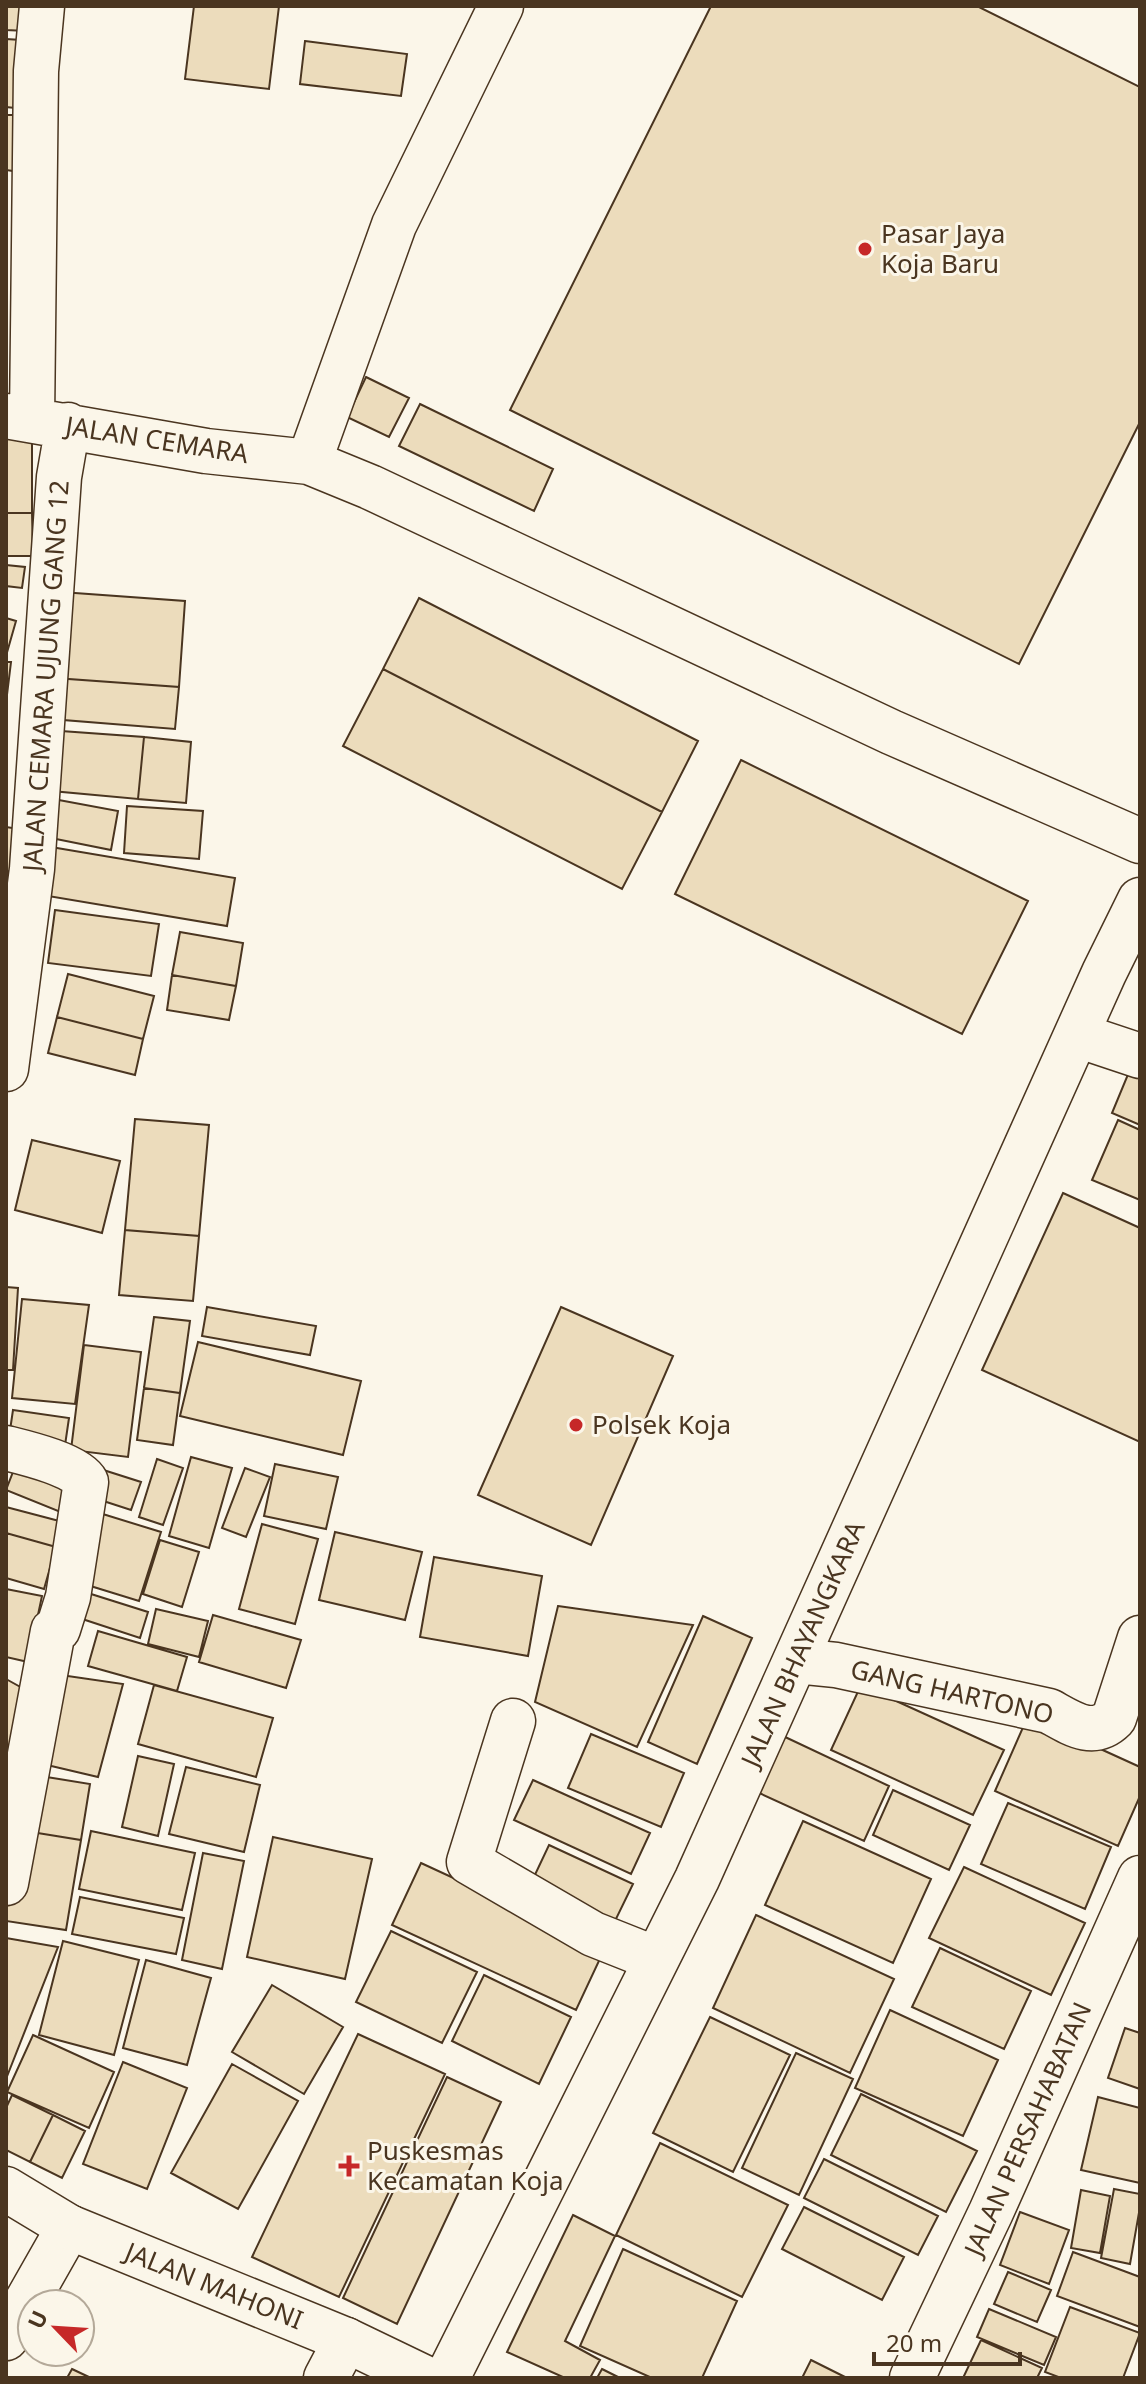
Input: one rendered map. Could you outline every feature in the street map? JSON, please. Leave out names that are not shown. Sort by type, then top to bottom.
[{"type":"street","name":"JALAN CEMARA UJUNG GANG 12","points":[[6,1069],[32,869],[59,477],[35,420],[36,71],[42,6]]},
{"type":"street","points":[[309,462],[394,225],[501,6]]},
{"type":"street","name":"JALAN CEMARA","points":[[35,420],[206,451],[309,462],[370,487],[891,732],[1140,841]]},
{"type":"street","name":"JALAN BHAYANGKARA","points":[[447,2378],[697,1879],[1140,900]]},
{"type":"street","points":[[1077,1035],[1140,1056]]},
{"type":"street","points":[[6,1448],[78,1472],[86,1482],[68,1597],[58,1629],[53,1631],[6,1883]]},
{"type":"street","name":"GANG HARTONO","points":[[796,1661],[836,1665],[1049,1711],[1075,1725],[1094,1729],[1105,1726],[1114,1718],[1140,1638]]},
{"type":"street","points":[[513,1721],[469,1862],[593,1934],[656,1959]]},
{"type":"street","name":"JALAN PERSAHABATAN","points":[[912,2378],[991,2212],[1140,1878]]},
{"type":"street","name":"JALAN MAHONI","points":[[6,2189],[69,2227],[366,2358],[425,2378]]},
{"type":"street","points":[[6,2338],[69,2227]]},
{"type":"street","points":[[326,2378],[366,2358]]},
{"type":"building","points":[[6,6],[29,6],[27,31],[6,30]]},
{"type":"building","points":[[194,6],[279,6],[269,89],[185,79]]},
{"type":"building","name":"Pasar Jaya Koja Baru","points":[[711,6],[977,6],[1140,87],[1140,422],[1019,664],[510,410]]},
{"type":"building","points":[[6,39],[21,40],[15,108],[6,107]]},
{"type":"building","points":[[305,41],[407,54],[401,96],[300,84]]},
{"type":"building","points":[[6,115],[16,115],[13,171],[6,170]]},
{"type":"building","points":[[366,377],[409,398],[389,437],[347,417]]},
{"type":"building","points":[[420,404],[553,469],[534,511],[399,446]]},
{"type":"building","points":[[6,436],[32,436],[32,513],[6,513]]},
{"type":"building","points":[[6,513],[32,513],[33,556],[6,556]]},
{"type":"building","points":[[6,565],[25,567],[22,588],[6,586]]},
{"type":"building","points":[[61,592],[185,601],[179,687],[55,678]]},
{"type":"building","points":[[419,598],[698,741],[662,812],[383,669]]},
{"type":"building","points":[[6,618],[16,621],[6,656]]},
{"type":"building","points":[[6,662],[11,662],[6,703]]},
{"type":"building","points":[[383,669],[662,812],[622,889],[343,746]]},
{"type":"building","points":[[55,678],[179,687],[175,729],[51,719]]},
{"type":"building","points":[[47,730],[144,737],[138,799],[41,790]]},
{"type":"building","points":[[144,737],[191,742],[186,803],[138,799]]},
{"type":"building","points":[[741,760],[1028,901],[962,1034],[675,894]]},
{"type":"building","points":[[48,798],[118,811],[111,850],[41,836]]},
{"type":"building","points":[[127,806],[203,811],[199,859],[124,853]]},
{"type":"building","points":[[6,827],[19,829],[12,872],[6,871]]},
{"type":"building","points":[[51,847],[235,878],[227,926],[42,895]]},
{"type":"building","points":[[55,910],[159,924],[151,976],[48,963]]},
{"type":"building","points":[[180,932],[243,943],[236,986],[172,975]]},
{"type":"building","points":[[68,974],[154,996],[143,1039],[57,1017]]},
{"type":"building","points":[[172,975],[236,986],[229,1020],[167,1010]]},
{"type":"building","points":[[57,1017],[143,1039],[135,1075],[48,1053]]},
{"type":"building","points":[[1136,1055],[1140,1057],[1140,1125],[1112,1113]]},
{"type":"building","points":[[135,1119],[209,1125],[199,1236],[125,1230]]},
{"type":"building","points":[[1118,1120],[1140,1130],[1140,1200],[1092,1180]]},
{"type":"building","points":[[32,1140],[120,1161],[102,1233],[15,1210]]},
{"type":"building","points":[[1063,1193],[1140,1228],[1140,1442],[982,1370]]},
{"type":"building","points":[[125,1230],[199,1236],[193,1301],[119,1295]]},
{"type":"building","points":[[6,1287],[18,1288],[13,1370],[6,1370]]},
{"type":"building","points":[[22,1299],[89,1305],[75,1404],[12,1398]]},
{"type":"building","points":[[207,1307],[316,1326],[310,1355],[202,1336]]},
{"type":"building","name":"Polsek Koja","points":[[561,1307],[673,1356],[591,1545],[478,1495]]},
{"type":"building","points":[[154,1317],[190,1321],[180,1393],[144,1388]]},
{"type":"building","points":[[198,1342],[361,1381],[343,1455],[180,1416]]},
{"type":"building","points":[[84,1345],[141,1352],[128,1457],[71,1450]]},
{"type":"building","points":[[144,1388],[180,1393],[173,1445],[137,1440]]},
{"type":"building","points":[[13,1410],[69,1418],[64,1452],[8,1444]]},
{"type":"building","points":[[20,1454],[77,1477],[63,1513],[6,1490]]},
{"type":"building","points":[[191,1457],[232,1468],[209,1548],[169,1536]]},
{"type":"building","points":[[157,1459],[183,1468],[163,1525],[139,1517]]},
{"type":"building","points":[[275,1464],[338,1477],[326,1529],[264,1516]]},
{"type":"building","points":[[94,1467],[141,1482],[131,1510],[85,1495]]},
{"type":"building","points":[[245,1468],[270,1477],[246,1537],[222,1528]]},
{"type":"building","points":[[6,1507],[63,1522],[56,1547],[6,1533]]},
{"type":"building","points":[[93,1511],[161,1532],[139,1601],[71,1580]]},
{"type":"building","points":[[262,1524],[318,1539],[295,1624],[239,1609]]},
{"type":"building","points":[[335,1532],[422,1552],[405,1620],[319,1600]]},
{"type":"building","points":[[6,1533],[56,1547],[44,1589],[6,1578]]},
{"type":"building","points":[[160,1540],[199,1552],[182,1607],[143,1594]]},
{"type":"building","points":[[434,1557],[542,1576],[528,1656],[420,1637]]},
{"type":"building","points":[[72,1588],[148,1612],[140,1638],[64,1613]]},
{"type":"building","points":[[6,1589],[42,1596],[28,1662],[6,1657]]},
{"type":"building","points":[[558,1606],[693,1625],[637,1747],[535,1702]]},
{"type":"building","points":[[156,1609],[208,1621],[199,1657],[148,1644]]},
{"type":"building","points":[[213,1615],[301,1640],[286,1688],[199,1662]]},
{"type":"building","points":[[703,1616],[752,1638],[697,1764],[648,1742]]},
{"type":"building","points":[[98,1631],[187,1657],[177,1691],[88,1666]]},
{"type":"building","points":[[47,1673],[123,1684],[98,1777],[30,1761]]},
{"type":"building","points":[[6,1679],[33,1694],[6,1819]]},
{"type":"building","points":[[154,1685],[273,1718],[256,1777],[138,1744]]},
{"type":"building","points":[[861,1685],[1004,1750],[973,1815],[831,1750]]},
{"type":"building","points":[[1028,1716],[1140,1767],[1140,1796],[1118,1846],[995,1791]]},
{"type":"building","points":[[591,1734],[684,1773],[661,1827],[568,1788]]},
{"type":"building","points":[[783,1736],[889,1786],[864,1841],[757,1792]]},
{"type":"building","points":[[138,1756],[174,1764],[158,1836],[122,1827]]},
{"type":"building","points":[[186,1767],[260,1785],[244,1852],[169,1834]]},
{"type":"building","points":[[28,1774],[90,1784],[81,1840],[19,1830]]},
{"type":"building","points":[[533,1780],[650,1833],[631,1874],[514,1820]]},
{"type":"building","points":[[893,1790],[970,1825],[949,1870],[873,1835]]},
{"type":"building","points":[[1008,1803],[1111,1847],[1085,1909],[981,1864]]},
{"type":"building","points":[[803,1821],[931,1879],[893,1963],[765,1905]]},
{"type":"building","points":[[19,1830],[81,1840],[66,1930],[6,1921]]},
{"type":"building","points":[[91,1831],[195,1853],[182,1910],[79,1889]]},
{"type":"building","points":[[273,1837],[372,1859],[345,1979],[247,1957]]},
{"type":"building","points":[[549,1845],[633,1884],[615,1921],[532,1881]]},
{"type":"building","points":[[203,1853],[244,1861],[222,1969],[182,1960]]},
{"type":"building","points":[[421,1863],[605,1948],[576,2010],[392,1925]]},
{"type":"building","points":[[964,1867],[1085,1923],[1051,1995],[929,1938]]},
{"type":"building","points":[[80,1897],[184,1918],[176,1954],[72,1934]]},
{"type":"building","points":[[756,1915],[894,1979],[850,2073],[713,2008]]},
{"type":"building","points":[[391,1931],[477,1972],[442,2043],[356,2002]]},
{"type":"building","points":[[6,1938],[58,1947],[6,2079]]},
{"type":"building","points":[[63,1941],[139,1960],[114,2055],[39,2035]]},
{"type":"building","points":[[940,1948],[1031,1991],[1004,2049],[912,2007]]},
{"type":"building","points":[[146,1960],[211,1978],[187,2065],[123,2048]]},
{"type":"building","points":[[484,1975],[571,2017],[539,2084],[452,2041]]},
{"type":"building","points":[[272,1985],[343,2027],[304,2094],[232,2052]]},
{"type":"building","points":[[890,2010],[998,2060],[963,2136],[855,2088]]},
{"type":"building","points":[[710,2017],[790,2055],[733,2172],[653,2133]]},
{"type":"building","points":[[1125,2028],[1140,2033],[1140,2089],[1108,2078]]},
{"type":"building","name":"Puskesmas Kecamatan Koja","points":[[358,2034],[445,2074],[339,2297],[252,2257]]},
{"type":"building","points":[[33,2035],[114,2072],[89,2128],[7,2092]]},
{"type":"building","points":[[796,2053],[853,2079],[799,2195],[742,2168]]},
{"type":"building","points":[[123,2062],[187,2088],[147,2189],[83,2164]]},
{"type":"building","points":[[232,2064],[298,2101],[238,2209],[171,2173]]},
{"type":"building","points":[[447,2077],[501,2102],[397,2324],[343,2298]]},
{"type":"building","points":[[861,2094],[977,2151],[946,2212],[831,2155]]},
{"type":"building","points":[[12,2095],[53,2115],[30,2162],[6,2150],[6,2108]]},
{"type":"building","points":[[1098,2097],[1140,2108],[1140,2183],[1081,2170]]},
{"type":"building","points":[[53,2115],[85,2131],[62,2178],[30,2162]]},
{"type":"building","points":[[660,2143],[788,2205],[742,2297],[616,2235]]},
{"type":"building","points":[[824,2159],[938,2216],[918,2255],[804,2198]]},
{"type":"building","points":[[1114,2189],[1140,2194],[1130,2264],[1101,2258]]},
{"type":"building","points":[[1081,2190],[1110,2196],[1100,2253],[1071,2248]]},
{"type":"building","points":[[804,2207],[904,2257],[882,2300],[782,2249]]},
{"type":"building","points":[[1020,2212],[1069,2230],[1049,2284],[1000,2265]]},
{"type":"building","points":[[573,2215],[615,2236],[565,2341],[600,2360],[590,2378],[565,2378],[507,2352]]},
{"type":"building","points":[[623,2249],[737,2301],[702,2378],[652,2378],[580,2346]]},
{"type":"building","points":[[1073,2252],[1140,2277],[1140,2327],[1057,2296]]},
{"type":"building","points":[[1008,2272],[1051,2290],[1037,2322],[994,2304]]},
{"type":"building","points":[[1070,2307],[1140,2333],[1123,2378],[1061,2378],[1045,2372]]},
{"type":"building","points":[[989,2309],[1056,2337],[1044,2365],[977,2337]]},
{"type":"building","points":[[981,2340],[1042,2368],[1037,2378],[963,2378]]},
{"type":"building","points":[[811,2360],[847,2378],[802,2378]]},
{"type":"building","points":[[72,2369],[91,2378],[67,2378]]},
{"type":"building","points":[[602,2369],[620,2378],[597,2378]]},
{"type":"place","name":"Pasar Jaya Koja Baru","points":[[865,249]]},
{"type":"place","name":"Polsek Koja","points":[[576,1425]]},
{"type":"place","name":"Puskesmas Kecamatan Koja","points":[[349,2166]]}]
